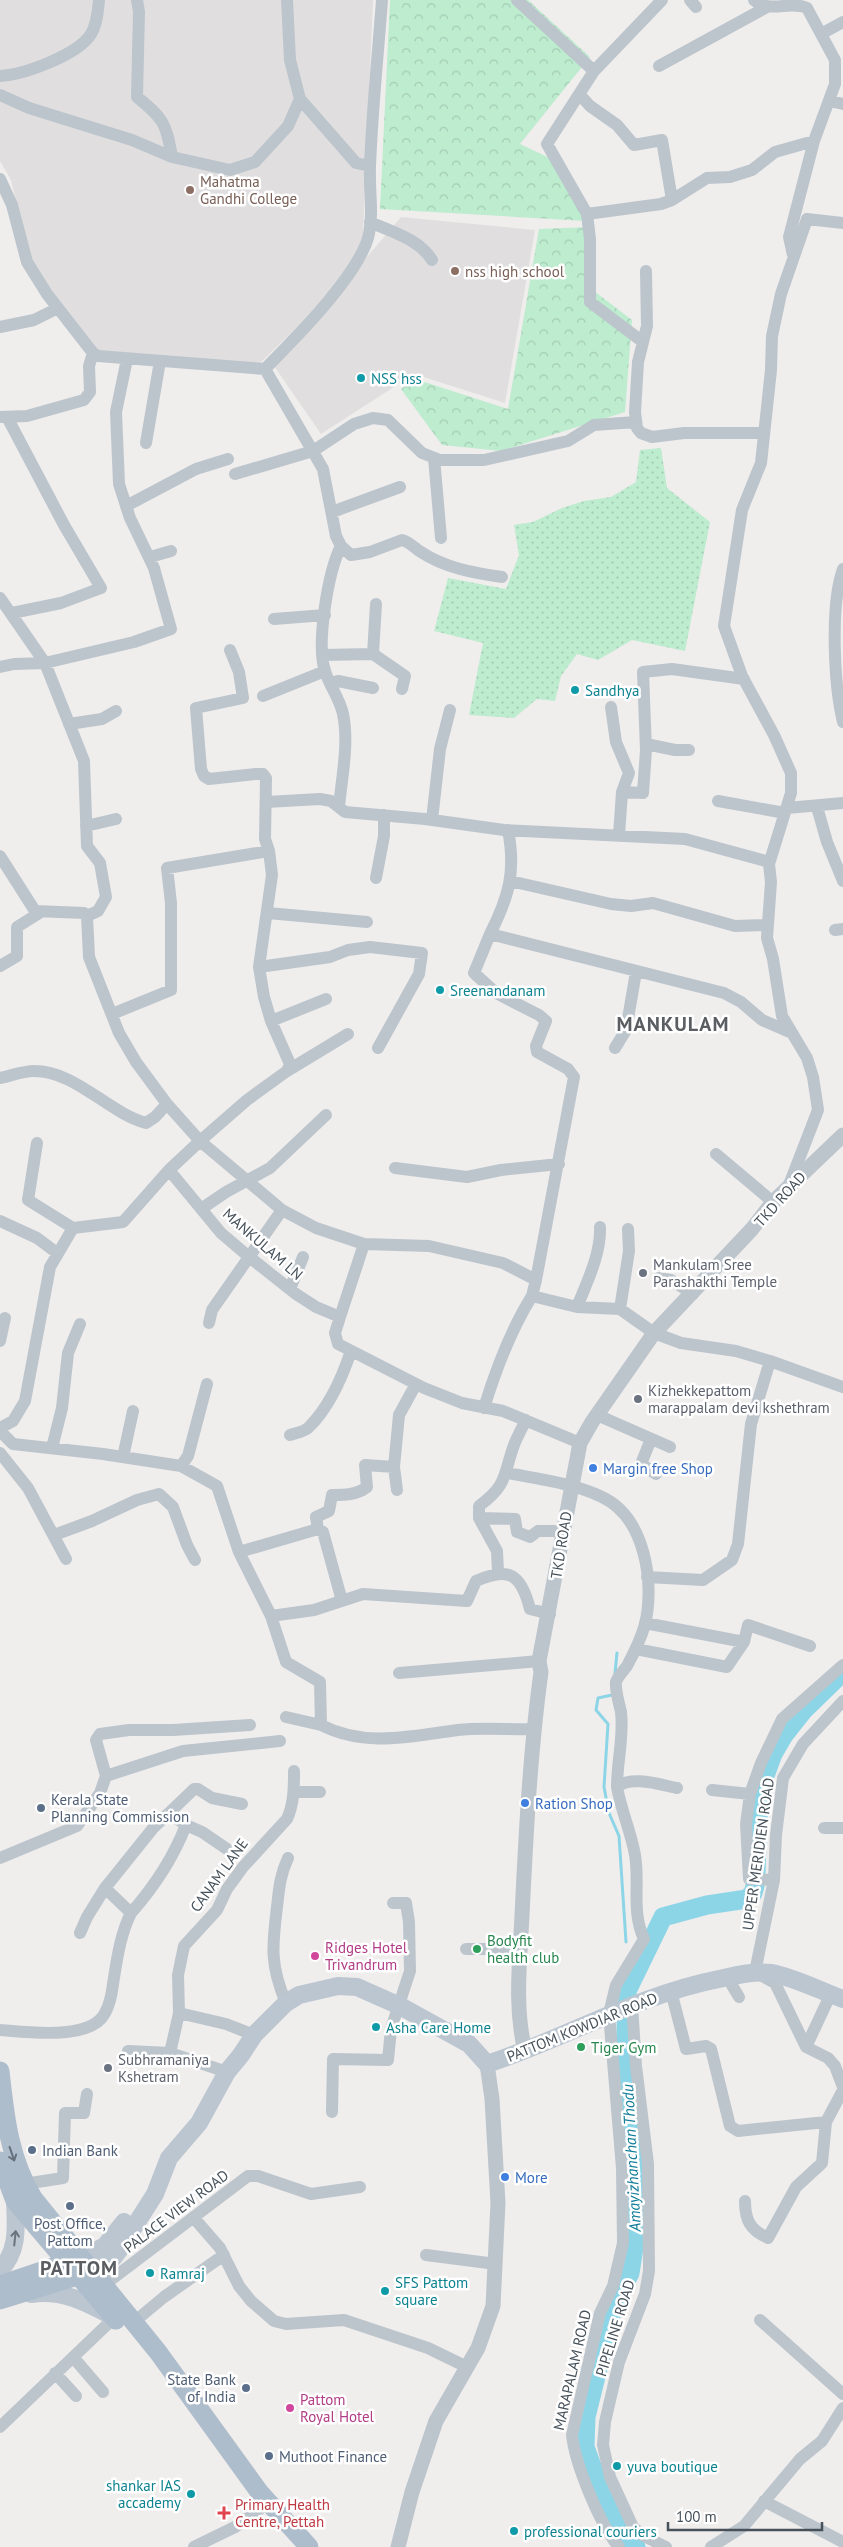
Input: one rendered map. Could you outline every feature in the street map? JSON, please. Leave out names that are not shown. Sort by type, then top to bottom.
[{"type":"main road","name":"PATTOM KOWDIAR ROAD","points":[[84,2271],[112,2240],[168,2158],[199,2124],[227,2072],[242,2056],[254,2035],[286,2003],[308,1992],[347,1985],[357,1987],[400,2006],[470,2044],[487,2064],[525,2051],[632,2005],[695,1983],[754,1972],[774,1974],[836,1997]]},
{"type":"main road","points":[[0,2071],[10,2146],[24,2184],[114,2318],[159,2373],[259,2510],[290,2547]]},
{"type":"main road","points":[[0,2161],[16,2201],[16,2237],[13,2250],[7,2263],[0,2270]]},
{"type":"main road","points":[[16,2201],[134,2322],[195,2400],[260,2493],[309,2547]]},
{"type":"main road","points":[[4,2294],[84,2271]]},
{"type":"main road","points":[[4,2294],[60,2294],[82,2300],[114,2318]]},
{"type":"street","points":[[0,76],[16,75],[34,69],[77,46],[90,35],[97,18],[99,0]]},
{"type":"street","points":[[137,0],[139,12],[137,96],[156,112],[167,129],[172,157]]},
{"type":"street","points":[[287,0],[290,60],[300,99],[356,163],[370,166]]},
{"type":"street","points":[[265,369],[299,333],[352,271],[367,239],[372,210],[370,166],[382,0]]},
{"type":"street","points":[[517,0],[594,71]]},
{"type":"street","points":[[643,342],[590,302],[588,214],[547,144],[594,71],[662,0]]},
{"type":"street","points":[[754,0],[767,7]]},
{"type":"street","points":[[659,66],[767,7],[795,4],[803,6],[836,60],[835,84],[814,141],[789,237],[793,255]]},
{"type":"street","points":[[821,34],[843,22]]},
{"type":"street","points":[[0,95],[29,108],[132,140],[172,157],[230,170],[255,162],[288,126],[300,99]]},
{"type":"street","points":[[580,95],[590,106],[617,126],[634,145],[662,140],[672,200]]},
{"type":"street","points":[[829,101],[843,104]]},
{"type":"street","points":[[588,214],[672,200],[707,178],[730,177],[752,170],[775,152],[814,141]]},
{"type":"street","points":[[0,179],[12,205],[26,262],[47,294],[93,353],[98,356],[127,359],[265,369]]},
{"type":"street","points":[[789,1185],[818,1110],[813,1077],[807,1058],[782,1016],[767,925],[771,882],[769,864],[791,793],[791,773],[774,735],[744,680],[724,626],[742,510],[761,463],[771,370],[772,336],[793,255],[806,219],[843,223]]},
{"type":"street","points":[[370,222],[426,249],[432,260]]},
{"type":"street","points":[[646,271],[647,326],[638,362],[636,422],[641,433],[652,437],[684,433],[764,432]]},
{"type":"street","points":[[0,328],[34,320],[58,308]]},
{"type":"street","points":[[12,614],[61,603],[101,588],[4,417],[27,416],[84,400],[90,392],[90,366],[93,353]]},
{"type":"street","points":[[0,667],[14,664],[45,664],[134,642],[170,629],[150,556],[126,506],[119,484],[116,412],[127,359]]},
{"type":"street","points":[[146,443],[160,361]]},
{"type":"street","points":[[265,369],[323,469],[341,546],[351,555],[370,552],[402,540],[410,542],[420,552],[468,572],[502,577]]},
{"type":"street","points":[[235,474],[313,451],[354,424],[373,418],[388,420],[422,453],[440,460],[484,460],[568,441],[594,425],[636,422]]},
{"type":"street","points":[[434,458],[441,538]]},
{"type":"street","points":[[126,506],[196,469],[228,459]]},
{"type":"street","points":[[332,512],[400,487]]},
{"type":"street","points":[[339,806],[344,744],[343,714],[327,677],[322,655],[325,615],[335,562],[341,546]]},
{"type":"street","points":[[150,556],[171,551]]},
{"type":"street","points":[[843,569],[837,585],[836,632],[837,696],[843,722]]},
{"type":"street","points":[[0,598],[45,664],[84,761],[87,846],[100,863],[106,897],[98,911],[87,916]]},
{"type":"street","points":[[372,654],[376,604]]},
{"type":"street","points":[[274,619],[325,615]]},
{"type":"street","points":[[230,650],[239,672],[243,698],[196,708],[201,769],[204,776],[209,779],[263,774],[266,778],[265,839],[269,851],[272,875],[259,967],[264,997],[271,1021],[290,1064],[287,1071]]},
{"type":"street","points":[[322,655],[372,654],[405,676],[402,689]]},
{"type":"street","points":[[622,792],[643,793],[646,744],[643,672],[672,669],[744,680]]},
{"type":"street","points":[[263,696],[327,677],[373,688]]},
{"type":"street","points":[[611,707],[616,742],[629,774],[622,792],[619,835]]},
{"type":"street","points":[[432,820],[440,749],[450,710]]},
{"type":"street","points":[[69,724],[102,719],[116,711]]},
{"type":"street","points":[[646,744],[675,750],[689,750]]},
{"type":"street","points":[[266,802],[320,799],[339,806],[345,812],[432,820],[508,830],[685,839],[758,858],[769,864]]},
{"type":"street","points":[[718,801],[786,811],[843,803]]},
{"type":"street","points":[[817,807],[827,842],[843,881]]},
{"type":"street","points":[[376,878],[384,836],[384,815]]},
{"type":"street","points":[[86,826],[116,819]]},
{"type":"street","points":[[484,1408],[495,1370],[519,1316],[532,1296],[574,1077],[568,1069],[537,1052],[536,1046],[546,1021],[539,1015],[496,993],[474,974],[509,892],[510,844],[508,830]]},
{"type":"street","points":[[112,1014],[171,990],[171,903],[167,868],[269,851]]},
{"type":"street","points":[[0,856],[29,905],[35,911],[84,913],[87,916]]},
{"type":"street","points":[[510,882],[611,904],[631,906],[653,903],[735,926],[767,925]]},
{"type":"street","points":[[0,966],[17,956],[17,927],[41,912]]},
{"type":"street","points":[[268,913],[367,922]]},
{"type":"street","points":[[87,916],[89,957],[119,1033],[136,1062],[167,1104],[200,1141],[246,1181],[282,1210],[316,1228],[364,1244],[429,1246],[503,1263],[536,1280]]},
{"type":"street","points":[[490,934],[724,993],[741,1002],[762,1020],[792,1033]]},
{"type":"street","points":[[259,967],[330,958],[348,950],[370,947],[422,952],[419,974],[378,1048]]},
{"type":"street","points":[[615,1048],[626,1030],[636,972]]},
{"type":"street","points":[[271,1021],[326,999]]},
{"type":"street","points":[[37,1143],[28,1200],[73,1228],[123,1222],[169,1170],[247,1100],[287,1071],[348,1034]]},
{"type":"street","points":[[0,1078],[34,1071],[52,1074],[89,1093],[128,1118],[146,1123],[156,1117],[167,1104]]},
{"type":"street","points":[[201,1209],[270,1168],[326,1115]]},
{"type":"street","name":"TKD ROAD","points":[[525,2051],[520,2031],[518,1986],[525,1851],[541,1672],[539,1661],[550,1614],[563,1531],[580,1444],[597,1415],[654,1333],[693,1294],[789,1185],[841,1138]]},
{"type":"street","points":[[716,1154],[773,1202]]},
{"type":"street","points":[[395,1168],[467,1177],[501,1170],[558,1164]]},
{"type":"street","name":"MANKULAM LN","points":[[169,1170],[221,1233],[290,1289],[316,1307],[340,1317]]},
{"type":"street","points":[[209,1323],[212,1310],[282,1210]]},
{"type":"street","points":[[0,1221],[37,1238],[58,1253]]},
{"type":"street","points":[[577,1307],[591,1272],[600,1236],[600,1227]]},
{"type":"street","points":[[73,1228],[50,1267],[25,1401],[13,1421],[0,1429],[14,1444],[181,1466],[217,1486],[239,1552],[271,1616],[286,1662],[320,1682],[321,1725]]},
{"type":"street","points":[[620,1309],[629,1251],[628,1229]]},
{"type":"street","points":[[364,1244],[340,1317],[335,1340],[338,1344],[416,1384],[462,1403],[503,1411],[580,1444]]},
{"type":"street","points":[[290,1289],[303,1257]]},
{"type":"street","points":[[658,1278],[671,1280],[693,1294]]},
{"type":"street","points":[[532,1296],[577,1307],[620,1309],[654,1333],[681,1343],[736,1351],[843,1387]]},
{"type":"street","points":[[0,1341],[5,1318]]},
{"type":"street","points":[[52,1448],[62,1408],[68,1353],[80,1324]]},
{"type":"street","points":[[290,1435],[307,1429],[320,1414],[342,1376],[351,1351]]},
{"type":"street","points":[[647,1577],[703,1580],[732,1560],[738,1544],[742,1484],[751,1424],[770,1361]]},
{"type":"street","points":[[181,1466],[188,1456],[207,1384]]},
{"type":"street","points":[[397,1490],[394,1467],[399,1415],[416,1384]]},
{"type":"street","points":[[124,1457],[133,1411]]},
{"type":"street","points":[[597,1415],[670,1447]]},
{"type":"street","points":[[498,1572],[497,1552],[480,1518],[480,1506],[495,1494],[507,1473],[514,1446],[526,1420]]},
{"type":"street","points":[[652,1439],[641,1464],[656,1474]]},
{"type":"street","points":[[0,1453],[28,1488],[66,1559]]},
{"type":"street","points":[[318,1529],[316,1517],[329,1511],[332,1495],[346,1495],[367,1487],[365,1465],[394,1467]]},
{"type":"street","name":"MARAPALAM ROAD","points":[[507,1473],[571,1486],[603,1497],[617,1506],[631,1524],[642,1545],[648,1565],[645,1623],[636,1649],[616,1682],[622,1726],[617,1762],[617,1787],[635,1856],[635,1904],[639,1929],[644,1939],[616,1985],[609,2014],[624,2200],[622,2243],[612,2286],[600,2313],[572,2434],[574,2452],[580,2471],[619,2547]]},
{"type":"street","points":[[54,1535],[92,1521],[137,1500],[159,1494],[173,1507],[187,1545],[195,1560]]},
{"type":"street","points":[[480,1518],[515,1519],[517,1532],[530,1537],[538,1531],[563,1531]]},
{"type":"street","points":[[239,1552],[318,1529],[323,1532],[342,1601]]},
{"type":"street","points":[[271,1616],[314,1610],[363,1594],[468,1601],[476,1581],[498,1572],[510,1575],[519,1582],[527,1596],[530,1609],[550,1614]]},
{"type":"street","points":[[645,1623],[744,1642]]},
{"type":"street","points":[[636,1649],[727,1667],[744,1642],[748,1625],[810,1646]]},
{"type":"street","points":[[399,1673],[539,1661]]},
{"type":"street","points":[[774,1880],[749,1879],[746,1824],[750,1794],[782,1719],[843,1665]]},
{"type":"street","name":"UPPER MERIDIEN ROAD","points":[[754,1972],[774,1880],[776,1835],[783,1778],[803,1744],[843,1701]]},
{"type":"street","points":[[286,1717],[321,1725],[346,1735],[374,1740],[406,1739],[459,1730],[535,1729]]},
{"type":"street","points":[[0,1858],[77,1826],[100,1793],[106,1776],[96,1740],[100,1734],[129,1730],[173,1730],[250,1725]]},
{"type":"street","points":[[106,1776],[183,1751],[280,1741]]},
{"type":"street","name":"CANAM LANE","points":[[170,2053],[179,2014],[178,1975],[184,1946],[217,1910],[227,1889],[243,1867],[287,1819],[294,1792],[294,1771]]},
{"type":"street","points":[[617,1787],[621,1783],[631,1782],[676,1788]]},
{"type":"street","points":[[80,1933],[87,1917],[105,1888],[154,1827],[194,1789],[198,1789],[212,1798],[242,1804]]},
{"type":"street","points":[[712,1790],[750,1794]]},
{"type":"street","points":[[294,1792],[320,1792]]},
{"type":"street","points":[[169,1814],[202,1832],[227,1849]]},
{"type":"street","points":[[0,2030],[52,2033],[82,2030],[96,2024],[105,2014],[110,2000],[118,1952],[132,1913],[151,1890],[177,1847],[186,1824]]},
{"type":"street","points":[[824,1828],[843,1828]]},
{"type":"street","points":[[286,2003],[276,1979],[273,1947],[281,1873],[288,1858]]},
{"type":"street","points":[[105,1888],[132,1913]]},
{"type":"street","points":[[332,2112],[333,2059],[388,2060],[391,2029],[410,1971],[409,1922],[406,1903],[393,1903]]},
{"type":"street","points":[[466,1948],[521,1949]]},
{"type":"street","points":[[745,2200],[748,2223],[756,2233],[768,2238],[796,2187],[822,2163],[826,2122],[843,2088],[835,2066],[828,2058],[806,2047],[775,1983],[754,1972]]},
{"type":"street","points":[[727,1977],[739,1997]]},
{"type":"street","points":[[671,1991],[686,2049],[706,2046],[711,2049],[730,2126],[738,2131],[826,2122]]},
{"type":"street","points":[[806,2047],[827,2002],[836,1997]]},
{"type":"street","name":"PIPELINE ROAD","points":[[632,2005],[636,2066],[648,2164],[649,2271],[645,2294],[619,2362],[605,2422],[603,2451],[610,2477],[632,2527],[642,2535],[666,2547]]},
{"type":"street","points":[[179,2014],[226,2024],[254,2035]]},
{"type":"street","points":[[128,2050],[170,2053],[227,2072]]},
{"type":"street","points":[[398,2547],[421,2464],[436,2421],[478,2348],[493,2306],[498,2203],[492,2099],[487,2064]]},
{"type":"street","points":[[24,2184],[63,2178],[65,2113],[84,2113],[87,2094]]},
{"type":"street","name":"PALACE VIEW ROAD","points":[[84,2271],[194,2218],[248,2176],[258,2176],[311,2194],[360,2187]]},
{"type":"street","points":[[194,2218],[224,2256],[239,2286],[251,2301],[274,2321],[286,2324],[344,2320],[428,2348],[468,2367]]},
{"type":"street","points":[[426,2255],[496,2264]]},
{"type":"street","points":[[134,2322],[164,2297],[224,2256]]},
{"type":"street","points":[[0,2427],[114,2318]]},
{"type":"street","points":[[760,2320],[843,2394]]},
{"type":"street","points":[[73,2357],[103,2392]]},
{"type":"street","points":[[55,2374],[76,2396]]},
{"type":"street","points":[[711,2547],[744,2526],[800,2460],[822,2441],[843,2408]]},
{"type":"street","points":[[764,2501],[843,2542]]},
{"type":"street","points":[[194,2547],[234,2527],[259,2510]]},
{"type":"shaded area","name":"Mahatma Gandhi College","points":[[0,0],[373,0],[363,235],[351,267],[294,330],[259,364],[105,354],[96,348],[32,266],[11,180],[0,161]]},
{"type":"shaded area","points":[[401,217],[535,230],[505,403],[414,374],[321,434],[274,366]]},
{"type":"green space","points":[[390,0],[528,0],[590,57],[520,144],[556,161],[586,221],[380,209]]},
{"type":"green space","points":[[590,227],[594,291],[632,320],[625,412],[501,451],[442,445],[401,389],[415,379],[508,409],[539,229]]},
{"type":"green space","points":[[661,448],[667,488],[710,522],[685,651],[632,640],[598,660],[577,654],[561,676],[555,701],[537,699],[514,718],[469,715],[483,643],[434,631],[448,578],[506,589],[519,555],[514,525],[533,522],[562,508],[584,501],[611,497],[636,482],[640,450]]},
{"type":"waterway","points":[[615,1673],[617,1653]]},
{"type":"waterway","name":"Amayizhanchan Thodu","points":[[756,1874],[759,1792],[773,1754],[784,1735],[803,1711],[843,1672]]},
{"type":"waterway","points":[[612,1695],[598,1698],[596,1710],[608,1724],[604,1787],[609,1813],[619,1836],[626,1942]]},
{"type":"waterway","name":"Amayizhanchan Thodu","points":[[636,2547],[620,2527],[600,2488],[585,2447],[586,2417],[613,2308],[630,2273],[636,2235],[633,2148],[625,2064],[627,1991],[663,1917],[707,1905],[747,1899],[753,1893],[755,1886]]},
{"type":"place","name":"Mahatma Gandhi College","points":[[190,190]]},
{"type":"place","name":"nss high school","points":[[455,271]]},
{"type":"place","name":"NSS hss","points":[[361,378]]},
{"type":"place","name":"Sandhya","points":[[575,690]]},
{"type":"place","name":"Sreenandanam","points":[[440,990]]},
{"type":"place","name":"Mankulam Sree Parashakthi Temple","points":[[643,1273]]},
{"type":"place","name":"Kizhekkepattom marappalam devi kshethram","points":[[638,1399]]},
{"type":"place","name":"Margin free Shop","points":[[593,1468]]},
{"type":"place","name":"Ration Shop","points":[[525,1803]]},
{"type":"place","name":"Kerala State Planning Commission","points":[[41,1808]]},
{"type":"place","name":"Bodyfit health club","points":[[477,1949]]},
{"type":"place","name":"Ridges Hotel Trivandrum","points":[[315,1956]]},
{"type":"place","name":"Asha Care Home","points":[[376,2027]]},
{"type":"place","name":"Tiger Gym","points":[[581,2047]]},
{"type":"place","name":"Subhramaniya Kshetram","points":[[108,2068]]},
{"type":"place","name":"Indian Bank","points":[[32,2150]]},
{"type":"place","name":"More","points":[[505,2177]]},
{"type":"place","name":"Post Office, Pattom","points":[[70,2206]]},
{"type":"place","name":"Ramraj","points":[[150,2273]]},
{"type":"place","name":"SFS Pattom square","points":[[385,2291]]},
{"type":"place","name":"State Bank of India","points":[[246,2388]]},
{"type":"place","name":"Pattom Royal Hotel","points":[[290,2408]]},
{"type":"place","name":"Muthoot Finance","points":[[269,2456]]},
{"type":"place","name":"yuva boutique","points":[[617,2466]]},
{"type":"place","name":"shankar IAS accademy","points":[[191,2494]]},
{"type":"place","name":"Primary Health Centre, Pettah","points":[[224,2513]]},
{"type":"place","name":"professional couriers","points":[[514,2531]]},
{"type":"district","name":"MANKULAM","points":[[673,1024]]},
{"type":"district","name":"PATTOM","points":[[79,2268]]}]
